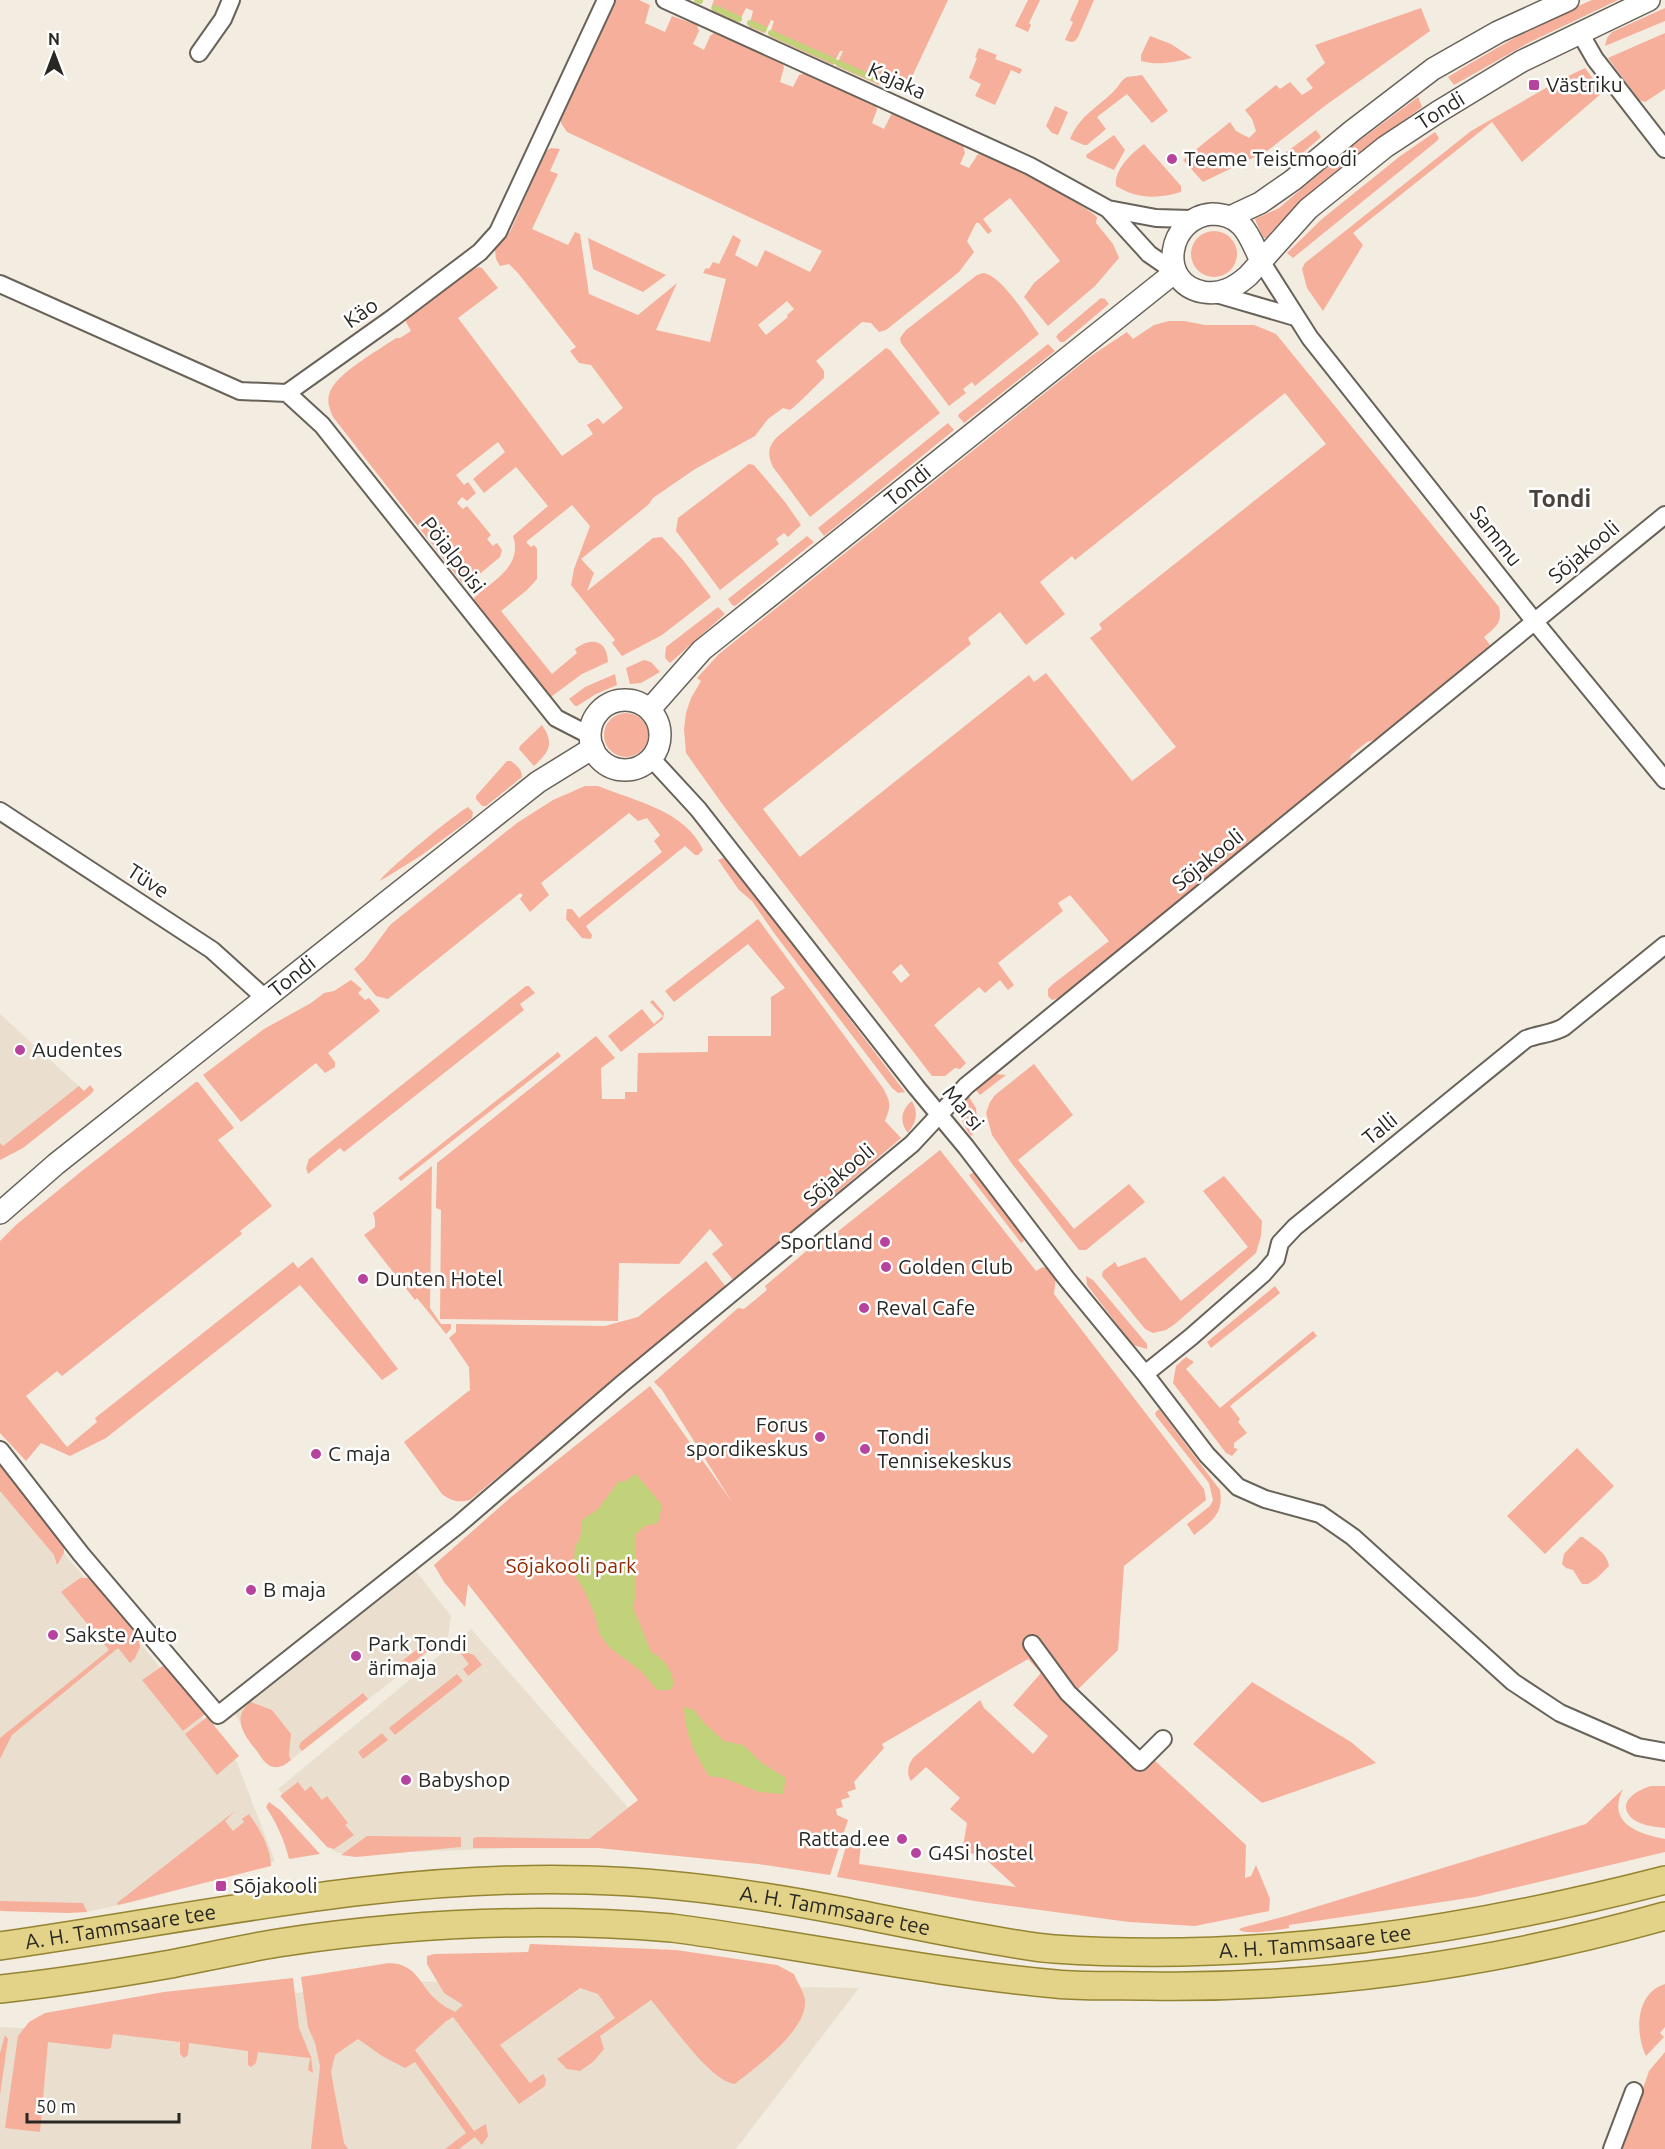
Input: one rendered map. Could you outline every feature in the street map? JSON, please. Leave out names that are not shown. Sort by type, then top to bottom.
[{"type":"main road","points":[[1607,1895],[1665,1875]]},
{"type":"main road","name":"A. H. Tammsaare tee","points":[[0,1946],[339,1893],[426,1884],[497,1880],[584,1880],[664,1883],[740,1892],[839,1910],[934,1931],[1052,1949],[1174,1952],[1247,1950],[1398,1935],[1456,1926],[1607,1895],[1665,1880]]},
{"type":"main road","name":"A. H. Tammsaare tee","points":[[0,1989],[159,1966],[287,1942],[391,1930],[485,1923],[609,1923],[672,1928],[1058,1984],[1182,1987],[1294,1983],[1502,1954],[1665,1916]]},
{"type":"main road","points":[[1612,1930],[1665,1924]]},
{"type":"street","points":[[199,53],[222,19],[231,0]]},
{"type":"street","name":"Käo","points":[[287,393],[394,317],[491,242],[546,132],[606,0]]},
{"type":"street","name":"Kajaka","points":[[665,0],[1030,166],[1108,209],[1156,218],[1191,219]]},
{"type":"street","name":"Tondi","points":[[1230,217],[1260,203],[1293,180],[1352,130],[1433,69],[1498,32],[1568,0]]},
{"type":"street","name":"Tondi","points":[[1261,261],[1308,209],[1385,147],[1522,61],[1649,0]]},
{"type":"street","points":[[1580,33],[1594,59],[1665,149]]},
{"type":"street","name":"Kajaka","points":[[1108,209],[1149,254],[1175,272]]},
{"type":"street","points":[[1213,293],[1226,291],[1238,285],[1261,261],[1249,235],[1241,225],[1230,217],[1219,214],[1191,219],[1180,232],[1173,247],[1172,261],[1175,272],[1185,284],[1198,291],[1213,293],[1295,317]]},
{"type":"street","name":"Sammu","points":[[1261,261],[1295,317],[1535,622],[1665,780]]},
{"type":"street","name":"Tondi","points":[[650,710],[702,650],[1175,272]]},
{"type":"street","points":[[0,284],[240,391],[287,393]]},
{"type":"street","name":"Pöialpoisi","points":[[287,393],[322,425],[556,718],[592,742]]},
{"type":"street","name":"Sõjakooli","points":[[0,1450],[81,1554],[218,1715],[458,1525],[623,1383],[912,1144],[966,1086],[1665,515]]},
{"type":"street","points":[[628,700],[640,703],[650,710],[660,728],[657,750],[651,758],[642,766],[619,769],[599,758],[592,742],[592,725],[597,715],[606,706],[616,701],[628,700]]},
{"type":"street","name":"Tondi","points":[[0,1213],[56,1164],[538,782],[592,742]]},
{"type":"street","name":"Marsi","points":[[651,758],[699,809],[966,1147],[1066,1278],[1145,1374],[1207,1455],[1238,1487],[1265,1499],[1320,1514],[1353,1537],[1513,1682],[1568,1718],[1638,1747],[1665,1752]]},
{"type":"street","name":"Tüve","points":[[0,811],[212,950],[265,998]]},
{"type":"street","name":"Talli","points":[[1145,1374],[1263,1274],[1276,1259],[1280,1243],[1304,1220],[1526,1040],[1537,1035],[1553,1033],[1564,1027],[1665,945]]},
{"type":"street","points":[[1032,1644],[1068,1693],[1140,1762],[1163,1739]]},
{"type":"street","points":[[1612,2149],[1634,2091]]},
{"type":"shaded area","name":"Audentes","points":[[0,1014],[84,1091],[0,1152]]},
{"type":"shaded area","points":[[636,1474],[662,1505],[658,1523],[645,1526],[636,1534],[636,1595],[633,1607],[651,1652],[664,1661],[669,1669],[674,1684],[670,1690],[657,1690],[641,1671],[610,1648],[600,1635],[595,1615],[573,1572],[575,1546],[580,1539],[582,1520],[598,1509],[619,1481],[624,1482]]},
{"type":"shaded area","points":[[0,1477],[234,1755],[275,1861],[138,1901],[87,1912],[0,1909]]},
{"type":"shaded area","points":[[415,1570],[451,1616],[448,1637],[283,1766],[257,1751],[235,1714]]},
{"type":"shaded area","points":[[471,1629],[632,1812],[595,1845],[360,1854],[338,1853],[328,1847],[278,1789]]},
{"type":"shaded area","points":[[684,1707],[694,1710],[705,1724],[724,1741],[743,1745],[762,1763],[786,1778],[783,1794],[759,1792],[724,1778],[709,1776],[691,1743]]},
{"type":"shaded area","points":[[390,1981],[859,1988],[736,2149],[0,2149],[0,2027],[22,2028]]},
{"type":"green space","points":[[616,0],[639,0],[650,5],[645,23],[665,32],[672,16],[697,25],[699,31],[693,44],[704,50],[710,36],[714,33],[782,63],[784,67],[780,82],[793,87],[799,75],[806,73],[876,106],[877,110],[872,123],[884,129],[892,113],[963,146],[965,153],[960,164],[969,168],[978,154],[1039,181],[1097,217],[1096,223],[1113,244],[1119,258],[1095,286],[1048,326],[1024,297],[1034,283],[1060,261],[1010,198],[983,219],[992,231],[988,234],[979,223],[976,223],[967,241],[974,252],[959,272],[886,330],[879,332],[871,323],[862,322],[816,361],[824,371],[824,378],[790,410],[783,408],[768,419],[755,436],[695,469],[653,498],[648,505],[581,559],[594,573],[587,591],[653,538],[662,537],[711,597],[662,635],[622,656],[612,643],[615,640],[571,585],[574,569],[590,526],[572,505],[526,542],[537,549],[537,579],[501,611],[552,674],[577,653],[575,649],[581,645],[597,642],[605,649],[608,662],[582,674],[548,699],[548,694],[476,606],[474,598],[505,572],[514,556],[513,536],[548,506],[516,467],[484,493],[473,479],[505,452],[498,442],[456,475],[464,485],[468,482],[476,493],[467,501],[462,497],[457,503],[463,509],[467,506],[491,535],[487,539],[493,546],[497,543],[502,550],[500,557],[470,582],[468,580],[463,584],[333,417],[328,401],[332,387],[347,371],[396,338],[411,331],[406,318],[479,267],[498,288],[458,318],[562,456],[593,434],[587,425],[598,418],[603,424],[623,408],[591,365],[579,363],[570,351],[576,347],[518,273],[509,264],[500,266],[496,259],[495,250],[510,232],[546,151],[551,148],[560,149],[550,171],[558,174],[532,229],[568,245],[575,232],[580,234],[589,294],[638,315],[677,283],[656,330],[710,342],[726,279],[703,273],[713,262],[719,264],[733,235],[741,240],[735,255],[757,267],[765,250],[810,272],[822,251],[567,132],[561,123],[561,116]],"holes":[[[787,301],[794,309],[766,335],[758,325]]]},
{"type":"green space","points":[[714,0],[948,0],[910,81],[900,90],[895,89],[899,76],[888,71],[882,84],[879,85],[836,66],[843,51],[840,51],[833,65],[769,36],[774,21],[771,20],[765,33],[749,27],[753,11],[746,8],[740,20],[735,21],[713,11],[711,8]]},
{"type":"green space","points":[[1028,0],[1040,0],[1029,23],[1031,25],[1028,32],[1015,26]]},
{"type":"green space","points":[[1079,0],[1094,0],[1078,37],[1071,42],[1065,40],[1073,22],[1070,20]]},
{"type":"green space","points":[[1592,0],[1618,0],[1528,43],[1454,85],[1448,77],[1518,36]]},
{"type":"green space","points":[[1421,8],[1430,31],[1326,105],[1267,151],[1203,182],[1183,160],[1230,122],[1236,131],[1249,138],[1256,131],[1252,119],[1245,110],[1276,85],[1280,89],[1290,82],[1302,95],[1313,88],[1306,79],[1325,63],[1315,45]]},
{"type":"green space","points":[[1665,8],[1665,21],[1605,46],[1612,32]]},
{"type":"green space","points":[[1665,33],[1665,89],[1645,102],[1639,100],[1608,58]]},
{"type":"green space","points":[[1150,36],[1171,44],[1192,58],[1160,63],[1141,61],[1141,55]]},
{"type":"green space","points":[[979,48],[997,55],[995,59],[1022,69],[1020,74],[1011,70],[995,105],[975,96],[981,84],[969,78]]},
{"type":"green space","points":[[1585,68],[1603,92],[1522,162],[1492,122],[1353,233],[1363,245],[1323,311],[1307,288],[1302,269],[1305,263],[1471,131]]},
{"type":"green space","points":[[1142,75],[1168,111],[1152,123],[1127,94],[1097,117],[1106,129],[1087,145],[1070,139],[1079,123],[1123,80],[1127,77]]},
{"type":"green space","points":[[1418,97],[1422,107],[1320,184],[1266,238],[1263,238],[1255,219],[1279,208],[1351,147]]},
{"type":"green space","points":[[1055,106],[1068,112],[1058,135],[1052,133],[1046,126]]},
{"type":"green space","points":[[1316,130],[1321,137],[1288,166],[1281,156]]},
{"type":"green space","points":[[1435,132],[1439,138],[1437,141],[1293,258],[1287,253],[1322,219],[1399,157]]},
{"type":"green space","points":[[1114,135],[1125,150],[1114,170],[1087,158],[1086,155]]},
{"type":"green space","points":[[1144,144],[1181,186],[1181,192],[1164,196],[1148,196],[1132,193],[1116,186],[1121,168],[1129,157]]},
{"type":"green space","points":[[1214,231],[1230,238],[1237,254],[1230,270],[1214,277],[1198,270],[1191,254],[1198,238]]},
{"type":"green space","points":[[588,238],[666,275],[643,292],[593,269]]},
{"type":"green space","points":[[983,273],[998,281],[1006,289],[1039,334],[975,386],[972,382],[963,389],[966,393],[949,406],[901,343],[900,338],[906,330],[977,275]]},
{"type":"green space","points":[[1101,298],[1109,304],[1064,342],[1060,342],[1056,337],[1058,334]]},
{"type":"green space","points":[[1169,321],[1184,321],[1205,325],[1254,325],[1276,334],[1499,607],[1499,621],[1495,628],[1484,637],[1490,645],[1377,739],[1367,742],[1351,755],[1349,761],[1059,998],[1052,1000],[1048,996],[1048,989],[1109,941],[1070,895],[1058,903],[1063,911],[998,963],[1014,985],[1008,990],[1000,980],[985,993],[979,987],[934,1025],[966,1063],[960,1069],[955,1068],[945,1076],[932,1076],[723,805],[686,753],[684,729],[686,713],[691,698],[701,681],[697,678],[719,654],[1091,356],[1127,332],[1133,339],[1154,325]],"holes":[[[1285,393],[1326,444],[1099,624],[1102,629],[1090,638],[1176,747],[1132,781],[1046,673],[1034,682],[1029,675],[800,857],[763,809],[971,644],[968,638],[1000,612],[1026,645],[1065,614],[1040,582],[1072,556],[1075,560]],[[901,964],[910,975],[901,983],[892,972]]]},
{"type":"green space","points":[[1048,344],[1055,351],[964,423],[958,416],[959,414]]},
{"type":"green space","points":[[886,348],[940,413],[810,517],[773,467],[769,454],[770,447],[777,437]]},
{"type":"green space","points":[[948,423],[954,430],[824,536],[818,528]]},
{"type":"green space","points":[[749,464],[754,465],[801,525],[788,537],[784,533],[776,539],[779,544],[720,590],[676,531],[678,518]]},
{"type":"green space","points":[[807,536],[814,542],[735,606],[732,605],[728,599]]},
{"type":"green space","points":[[718,607],[725,614],[670,663],[665,658],[666,647]]},
{"type":"green space","points":[[644,660],[651,662],[660,672],[641,683],[630,684],[626,668]]},
{"type":"green space","points":[[615,674],[617,685],[577,706],[569,699],[585,687]]},
{"type":"green space","points":[[626,713],[641,720],[648,735],[641,750],[626,757],[611,750],[604,735],[611,720]]},
{"type":"green space","points":[[542,725],[549,743],[547,752],[534,766],[519,749]]},
{"type":"green space","points":[[507,761],[511,761],[518,768],[522,777],[486,806],[482,806],[476,796]]},
{"type":"green space","points":[[585,786],[598,786],[658,809],[685,826],[703,850],[695,855],[685,846],[586,926],[592,935],[591,939],[582,938],[566,919],[567,909],[572,909],[579,918],[662,852],[654,841],[660,835],[647,818],[638,821],[629,813],[541,883],[549,895],[530,912],[520,899],[523,895],[520,893],[388,999],[376,996],[354,969],[365,959],[390,925],[517,823],[553,800]]},
{"type":"green space","points":[[468,807],[473,812],[472,818],[419,857],[380,881],[421,843]]},
{"type":"green space","points":[[728,859],[905,1092],[898,1093],[892,1088],[752,901],[739,890],[718,860]]},
{"type":"green space","points":[[758,919],[883,1088],[889,1104],[885,1121],[901,1138],[734,1281],[712,1254],[723,1245],[710,1229],[679,1264],[619,1263],[618,1321],[440,1319],[441,1210],[436,1208],[437,1163],[596,1036],[615,1058],[601,1068],[602,1099],[625,1099],[625,1092],[637,1092],[638,1053],[708,1052],[708,1036],[771,1036],[771,997],[785,988],[748,944],[674,1002],[665,991]]},
{"type":"green space","points":[[351,980],[362,989],[358,993],[365,1000],[369,998],[380,1011],[328,1053],[335,1062],[335,1067],[325,1073],[316,1063],[241,1122],[203,1075],[264,1029],[311,1003],[324,993],[334,991]]},
{"type":"green space","points":[[526,986],[529,986],[535,993],[520,1004],[524,1010],[344,1152],[340,1148],[308,1174],[306,1168],[309,1159]]},
{"type":"green space","points":[[653,1000],[664,1013],[663,1019],[621,1052],[608,1036],[642,1009],[654,1024],[663,1016],[650,1002]]},
{"type":"green space","points":[[558,1052],[561,1056],[401,1181],[398,1178]]},
{"type":"green space","points":[[1034,1064],[1073,1115],[1018,1160],[1074,1229],[1129,1184],[1145,1202],[1086,1250],[1079,1250],[992,1135],[986,1113],[990,1102],[995,1095]]},
{"type":"green space","points":[[996,1074],[1006,1075],[980,1095],[976,1090]]},
{"type":"green space","points":[[196,1082],[234,1128],[218,1140],[272,1206],[240,1231],[242,1234],[62,1376],[57,1371],[26,1396],[67,1447],[97,1422],[95,1418],[293,1262],[298,1268],[312,1257],[398,1369],[382,1380],[300,1285],[106,1438],[70,1456],[41,1443],[26,1461],[0,1433],[0,1241],[83,1170]]},
{"type":"green space","points":[[90,1085],[94,1090],[91,1094],[23,1148],[0,1160],[0,1143],[3,1146],[79,1086],[84,1091]]},
{"type":"green space","points":[[969,1097],[976,1108],[978,1129],[971,1136],[961,1116],[964,1101]]},
{"type":"green space","points":[[912,1101],[916,1118],[908,1133],[902,1121],[905,1108]]},
{"type":"green space","name":"Sõjakooli park","points":[[940,1150],[1036,1271],[1043,1267],[1056,1276],[1054,1294],[1204,1489],[1206,1500],[1124,1566],[1118,1650],[1069,1698],[1144,1769],[1152,1758],[1246,1845],[1245,1878],[1251,1876],[1256,1865],[1270,1899],[1269,1911],[1195,1926],[1129,1922],[981,1902],[837,1877],[849,1836],[862,1833],[859,1864],[1016,1887],[981,1855],[962,1852],[967,1823],[950,1809],[960,1798],[926,1767],[911,1781],[908,1769],[913,1758],[980,1700],[984,1708],[1033,1754],[1048,1736],[1013,1705],[1041,1673],[1028,1659],[882,1744],[884,1748],[854,1782],[856,1789],[847,1792],[850,1797],[841,1800],[843,1807],[836,1809],[837,1815],[848,1820],[830,1875],[758,1864],[598,1848],[473,1848],[473,1838],[479,1837],[589,1839],[638,1800],[468,1584],[465,1607],[444,1582],[434,1565],[510,1498],[650,1386],[732,1502],[662,1390],[654,1382],[738,1308],[744,1309],[767,1290],[765,1286],[817,1242],[821,1245]]},
{"type":"green space","points":[[432,1166],[430,1308],[441,1324],[451,1324],[451,1329],[446,1334],[417,1298],[415,1300],[364,1235],[375,1227],[373,1213]]},
{"type":"green space","points":[[974,1172],[1022,1234],[1024,1241],[1021,1243],[971,1178],[969,1175]]},
{"type":"green space","points":[[1224,1176],[1262,1221],[1256,1253],[1175,1324],[1166,1330],[1153,1333],[1145,1329],[1102,1276],[1103,1271],[1115,1262],[1118,1267],[1145,1257],[1181,1301],[1248,1247],[1203,1191]]},
{"type":"green space","points":[[706,1261],[726,1287],[470,1500],[455,1501],[442,1494],[404,1442],[470,1390],[469,1367],[449,1338],[456,1332],[456,1324],[605,1326],[638,1317]]},
{"type":"green space","points":[[1086,1276],[1093,1280],[1147,1344],[1147,1349],[1133,1345],[1087,1285]]},
{"type":"green space","points":[[1275,1286],[1280,1293],[1211,1348],[1207,1342]]},
{"type":"green space","points":[[1313,1331],[1317,1336],[1230,1406],[1247,1433],[1234,1443],[1234,1448],[1238,1449],[1232,1456],[1226,1453],[1173,1383],[1176,1366],[1186,1357],[1194,1362],[1186,1369],[1220,1408]]},
{"type":"green space","points":[[1159,1409],[1220,1490],[1218,1511],[1211,1521],[1194,1535],[1187,1524],[1210,1506],[1213,1500],[1209,1483],[1156,1416],[1155,1413]]},
{"type":"green space","points":[[1577,1448],[1614,1486],[1545,1554],[1507,1516]]},
{"type":"green space","points":[[0,1462],[64,1545],[64,1553],[57,1565],[54,1555],[0,1491]]},
{"type":"green space","points":[[1580,1537],[1603,1553],[1609,1566],[1588,1584],[1582,1584],[1573,1570],[1562,1564],[1564,1554]]},
{"type":"green space","points":[[80,1578],[90,1578],[137,1628],[140,1647],[130,1663],[118,1648],[12,1735],[0,1759],[0,1738],[109,1650],[61,1592]]},
{"type":"green space","points":[[432,1641],[435,1645],[396,1676],[391,1669]]},
{"type":"green space","points":[[465,1652],[474,1655],[482,1665],[468,1676],[463,1669],[469,1664],[461,1654]]},
{"type":"green space","points":[[164,1665],[205,1714],[183,1731],[142,1680]]},
{"type":"green space","points":[[457,1674],[463,1681],[395,1735],[389,1728]]},
{"type":"green space","points":[[1252,1682],[1351,1742],[1376,1763],[1262,1803],[1193,1744]]},
{"type":"green space","points":[[363,1693],[368,1699],[302,1751],[299,1747],[301,1742]]},
{"type":"green space","points":[[251,1702],[272,1710],[291,1734],[289,1755],[291,1760],[279,1767],[266,1763],[244,1733],[241,1714]]},
{"type":"green space","points":[[207,1717],[239,1756],[217,1775],[185,1734]]},
{"type":"green space","points":[[382,1733],[388,1740],[363,1759],[358,1752]]},
{"type":"green space","points":[[298,1782],[305,1791],[311,1786],[322,1800],[327,1796],[348,1823],[345,1825],[354,1835],[334,1849],[327,1847],[280,1796]]},
{"type":"green space","points":[[1651,1786],[1665,1786],[1665,1828],[1636,1821],[1626,1810],[1628,1800],[1632,1796]]},
{"type":"green space","points":[[1623,1789],[1619,1801],[1622,1818],[1635,1830],[1665,1839],[1665,1852],[1475,1897],[1289,1925],[1289,1928],[1278,1930],[1256,1932],[1239,1930],[1586,1824]]},
{"type":"green space","points":[[269,1802],[280,1810],[320,1854],[289,1859],[280,1832],[266,1807]]},
{"type":"green space","points":[[235,1811],[225,1821],[233,1831],[244,1822],[242,1819],[249,1814],[267,1845],[271,1866],[118,1905],[117,1903]]},
{"type":"green space","points":[[367,1836],[461,1837],[461,1847],[356,1857],[341,1855]]},
{"type":"green space","points":[[0,1901],[83,1903],[87,1912],[0,1911]]},
{"type":"green space","points":[[530,1944],[676,1950],[777,1965],[794,1974],[805,2000],[804,2012],[790,2035],[779,2047],[735,2084],[725,2081],[702,2062],[651,2000],[600,2036],[604,2049],[594,2061],[580,2071],[567,2069],[557,2059],[615,2018],[598,1994],[580,1988],[500,2045],[530,2083],[543,2074],[546,2079],[545,2086],[519,2104],[453,2017],[415,2050],[474,2131],[486,2124],[488,2136],[482,2145],[475,2137],[459,2149],[445,2149],[466,2133],[415,2062],[405,2068],[382,2056],[358,2039],[335,2055],[331,2072],[344,2143],[348,2149],[311,2149],[320,2066],[315,2043],[308,2027],[301,1977],[389,1963],[399,1964],[413,1972],[442,2005],[455,2012],[463,2005],[444,1993],[427,1964],[427,1956],[528,1952]]},
{"type":"green space","points":[[293,1978],[299,2028],[311,2057],[313,2073],[308,2070],[310,2058],[258,2052],[256,2063],[251,2067],[248,2065],[248,2051],[189,2043],[188,2055],[184,2058],[180,2054],[180,2042],[113,2034],[111,2048],[107,2049],[48,2042],[40,2132],[5,2128],[18,2036],[29,2022],[45,2013],[164,1992]]},
{"type":"green space","points":[[1665,1984],[1665,2027],[1660,2033],[1664,2037],[1646,2056],[1640,2037],[1640,2015],[1648,1996]]},
{"type":"green space","points":[[5,2035],[8,2039],[0,2095],[0,2053]]},
{"type":"green space","points":[[1665,2052],[1665,2149],[1622,2149],[1649,2071]]},
{"type":"waterway","points":[[715,8],[739,19]]},
{"type":"waterway","points":[[750,23],[764,29]]},
{"type":"waterway","points":[[771,33],[834,61]]},
{"type":"waterway","points":[[838,63],[877,80]]},
{"type":"place","name":"Västriku","points":[[1534,85]]},
{"type":"place","name":"Teeme Teistmoodi","points":[[1172,159]]},
{"type":"place","name":"Audentes","points":[[20,1050]]},
{"type":"place","name":"Sportland","points":[[885,1242]]},
{"type":"place","name":"Golden Club","points":[[886,1267]]},
{"type":"place","name":"Dunten Hotel","points":[[363,1279]]},
{"type":"place","name":"Reval Cafe","points":[[864,1308]]},
{"type":"place","name":"Forus spordikeskus","points":[[820,1437]]},
{"type":"place","name":"Tondi Tennisekeskus","points":[[865,1449]]},
{"type":"place","name":"C maja","points":[[316,1454]]},
{"type":"place","name":"B maja","points":[[251,1590]]},
{"type":"place","name":"Sakste Auto","points":[[53,1635]]},
{"type":"place","name":"Park Tondi ärimaja","points":[[356,1656]]},
{"type":"place","name":"Babyshop","points":[[406,1780]]},
{"type":"place","name":"Rattad.ee","points":[[902,1839]]},
{"type":"place","name":"G4Si hostel","points":[[916,1853]]},
{"type":"place","name":"Sõjakooli","points":[[221,1886]]},
{"type":"district","name":"Tondi","points":[[1560,499]]}]
